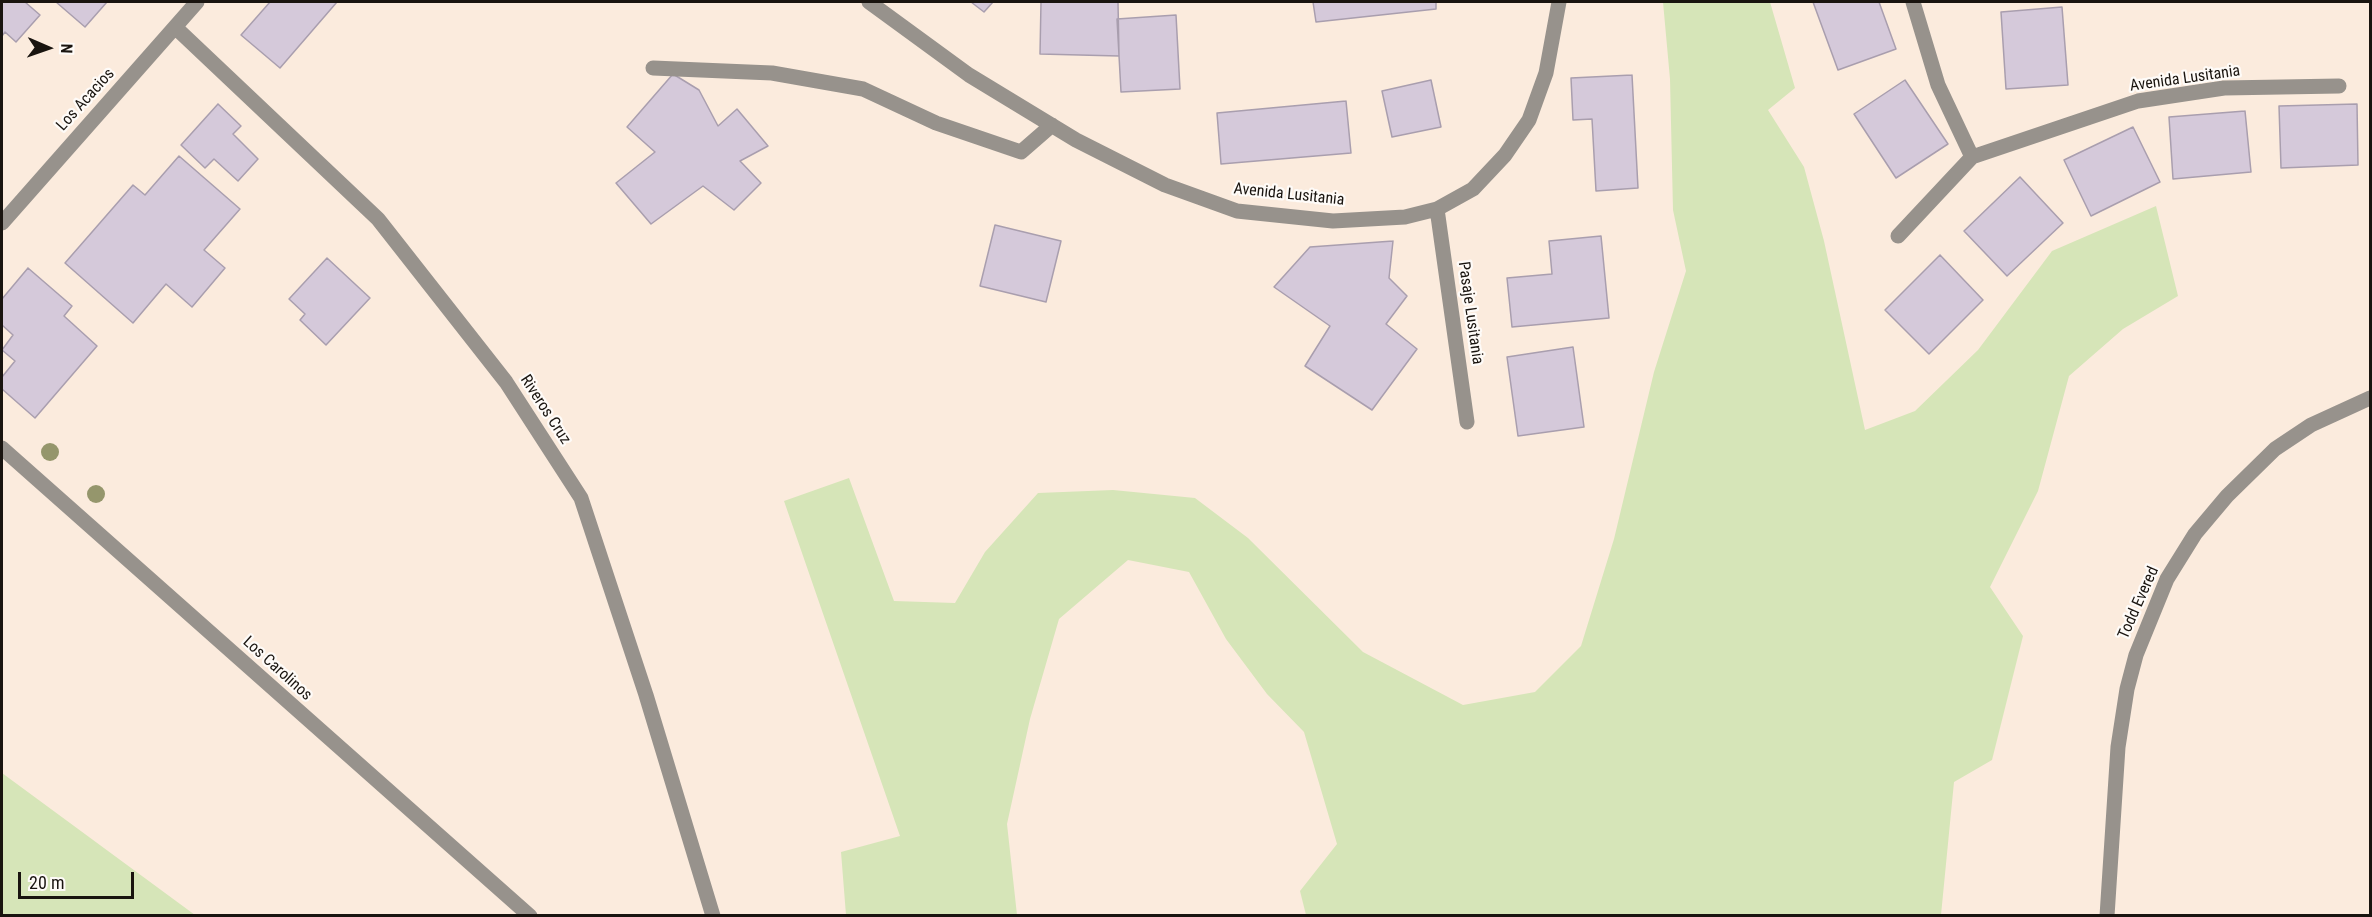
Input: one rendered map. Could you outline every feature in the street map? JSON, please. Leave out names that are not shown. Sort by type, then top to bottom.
[{"type":"street","name":"Los Acacios","points":[[2,223],[197,2]]},
{"type":"street","name":"Avenida Lusitania","points":[[869,2],[969,75],[1053,125],[1166,185],[1236,211],[1333,221],[1405,217],[1437,209],[1473,189],[1505,154],[1529,120],[1546,73],[1559,2]]},
{"type":"street","points":[[1913,2],[1938,85],[1972,157]]},
{"type":"street","name":"Riveros Cruz","points":[[175,27],[378,219],[506,382],[581,498],[646,695],[713,915]]},
{"type":"street","points":[[653,69],[772,73],[863,89],[936,123],[1021,152],[1053,125]]},
{"type":"street","name":"Avenida Lusitania","points":[[1898,237],[1972,157],[2138,101],[2224,88],[2339,86]]},
{"type":"street","name":"Pasaje Lusitania","points":[[1437,209],[1467,422]]},
{"type":"street","name":"Todd Evered","points":[[2107,915],[2116,767],[2127,689],[2136,655],[2167,579],[2195,534],[2227,496],[2275,449],[2311,425],[2370,399]]},
{"type":"street","name":"Los Carolinos","points":[[2,448],[530,915]]},
{"type":"green space","points":[[1663,2],[1770,2],[1795,88],[1768,110],[1804,167],[1824,241],[1865,430],[1915,411],[1978,350],[2052,251],[2156,206],[2178,296],[2123,329],[2069,376],[2038,491],[1990,587],[2023,636],[1992,760],[1954,782],[1941,915],[1306,915],[1300,891],[1337,844],[1304,732],[1267,694],[1226,639],[1189,572],[1128,560],[1059,619],[1030,719],[1007,824],[1017,915],[846,915],[841,852],[900,836],[784,501],[849,478],[894,601],[955,603],[985,552],[1038,493],[1113,490],[1195,498],[1248,538],[1363,652],[1463,705],[1535,692],[1581,646],[1614,539],[1654,372],[1686,271],[1673,210],[1670,79]]},
{"type":"green space","points":[[2,773],[195,915],[2,915]]},
{"type":"building","points":[[2,2],[25,2],[40,15],[16,42],[5,32],[2,36]]},
{"type":"building","points":[[56,2],[107,2],[85,27]]},
{"type":"building","points":[[270,2],[337,2],[280,68],[241,35]]},
{"type":"building","points":[[971,2],[993,2],[984,12]]},
{"type":"building","points":[[1041,2],[1118,2],[1119,56],[1040,54]]},
{"type":"building","points":[[1313,2],[1436,2],[1436,9],[1316,22]]},
{"type":"building","points":[[1813,2],[1879,2],[1896,49],[1838,70]]},
{"type":"building","points":[[2062,7],[2068,85],[2006,89],[2001,12]]},
{"type":"building","points":[[1176,15],[1180,89],[1121,92],[1117,19]]},
{"type":"building","points":[[673,74],[699,90],[718,126],[737,109],[768,146],[740,161],[761,183],[734,210],[703,186],[651,224],[616,183],[655,152],[627,127]]},
{"type":"building","points":[[1632,75],[1638,188],[1596,191],[1592,119],[1573,120],[1571,78]]},
{"type":"building","points":[[1431,80],[1441,127],[1392,137],[1382,91]]},
{"type":"building","points":[[1905,80],[1948,144],[1896,178],[1854,114]]},
{"type":"building","points":[[1346,101],[1351,153],[1221,164],[1217,113]]},
{"type":"building","points":[[218,104],[241,126],[233,134],[258,159],[238,181],[214,159],[205,168],[181,145]]},
{"type":"building","points":[[2357,104],[2358,165],[2281,168],[2279,106]]},
{"type":"building","points":[[2245,111],[2251,172],[2173,179],[2169,117]]},
{"type":"building","points":[[2133,127],[2160,182],[2091,216],[2064,160]]},
{"type":"building","points":[[179,156],[240,209],[204,250],[225,268],[192,307],[166,284],[133,323],[65,263],[133,185],[145,195]]},
{"type":"building","points":[[2020,177],[2063,223],[2007,276],[1964,231]]},
{"type":"building","points":[[995,225],[1061,241],[1046,302],[980,286]]},
{"type":"building","points":[[1601,236],[1609,318],[1512,327],[1507,278],[1552,274],[1549,241]]},
{"type":"building","points":[[1393,241],[1389,278],[1407,296],[1386,324],[1417,349],[1372,410],[1305,366],[1330,326],[1274,287],[1310,247]]},
{"type":"building","points":[[1940,255],[1983,300],[1929,354],[1885,310]]},
{"type":"building","points":[[327,258],[370,298],[326,345],[300,320],[305,314],[289,299]]},
{"type":"building","points":[[28,268],[72,306],[64,316],[97,346],[35,418],[2,389],[2,377],[15,361],[2,350],[13,335],[2,325],[2,299]]},
{"type":"building","points":[[1573,347],[1584,427],[1518,436],[1507,357]]}]
